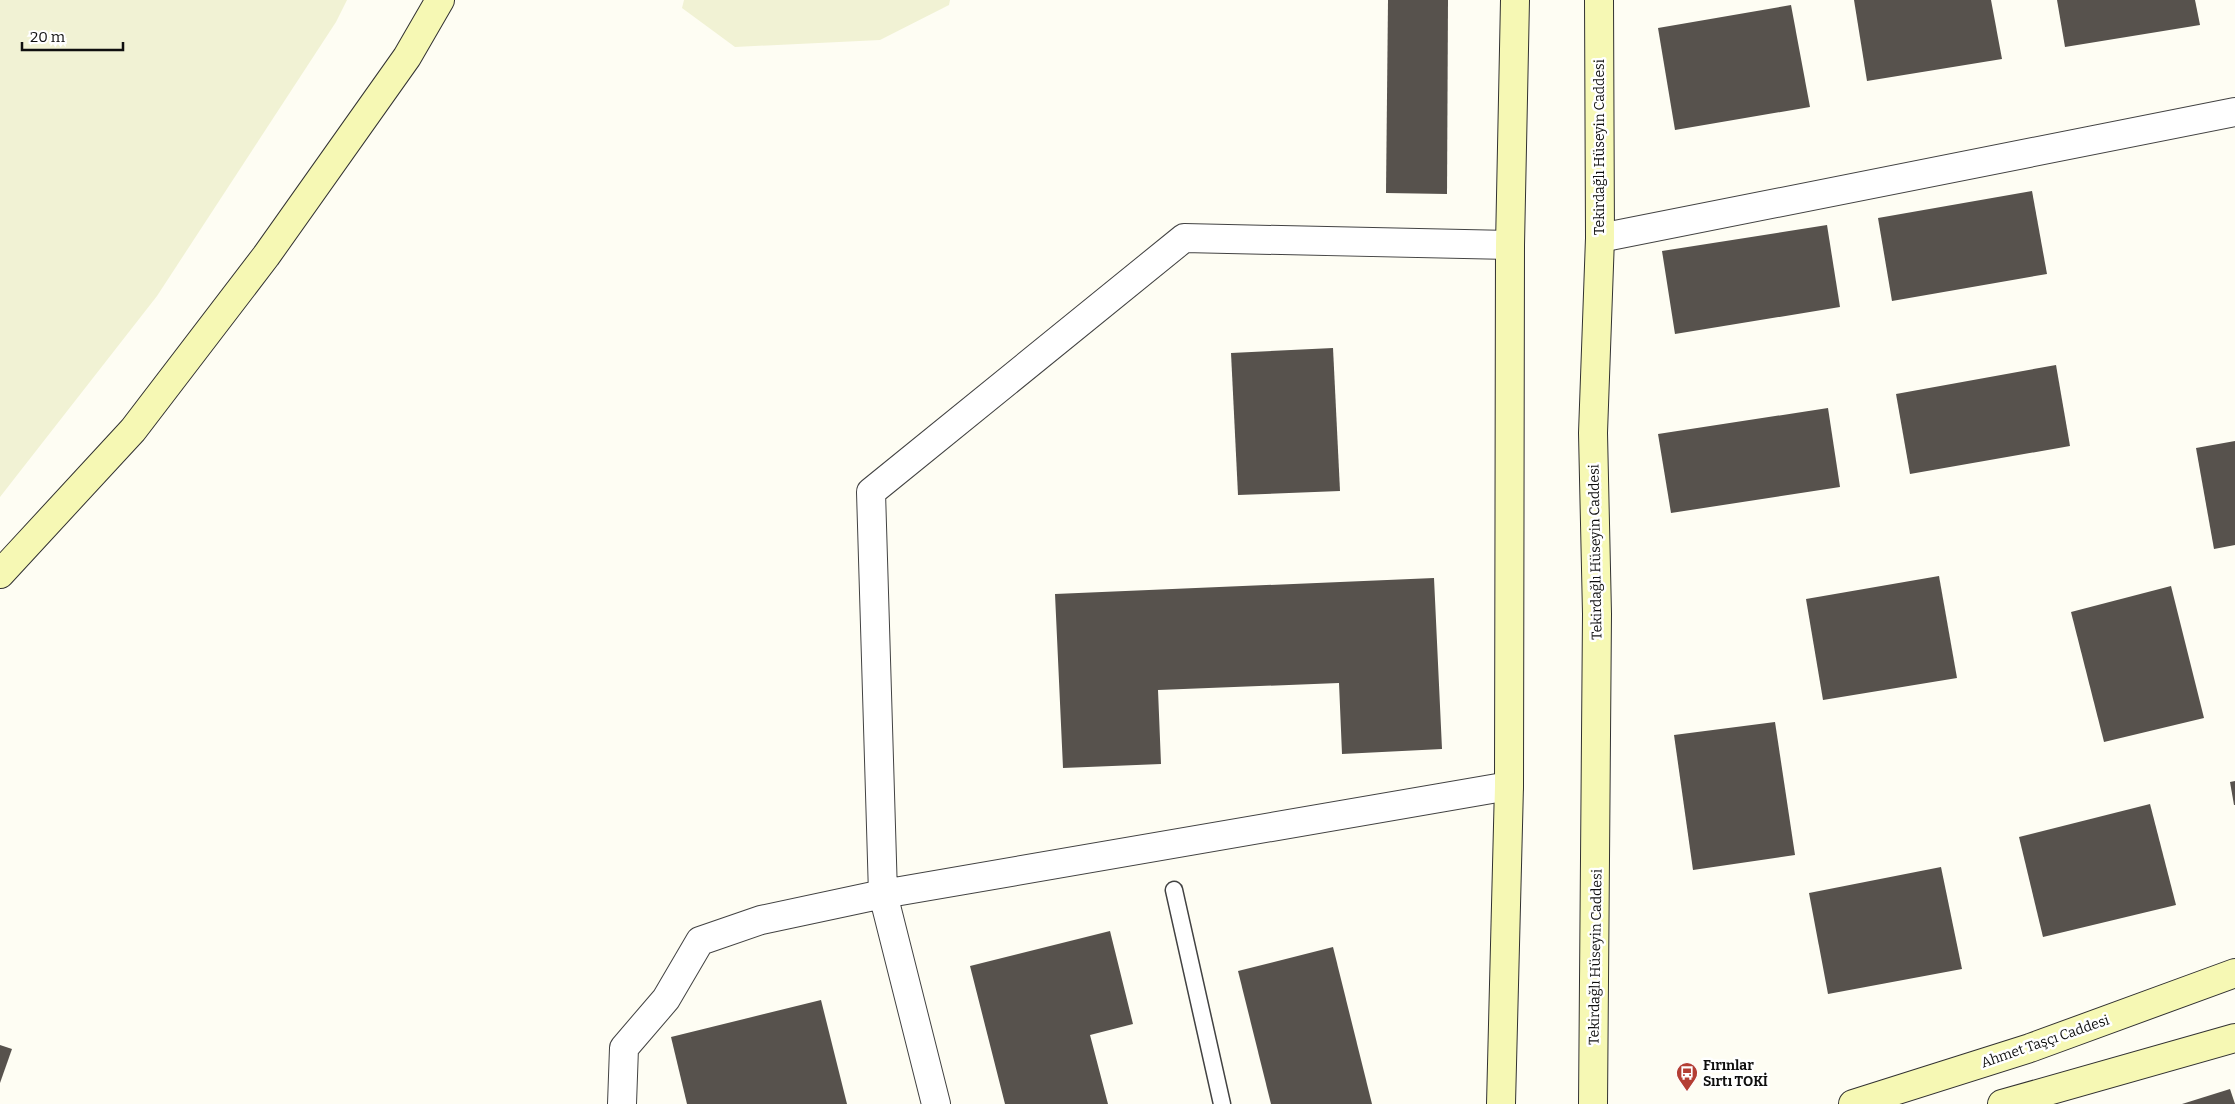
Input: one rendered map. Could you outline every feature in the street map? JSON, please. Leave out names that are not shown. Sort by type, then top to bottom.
[{"type":"main road","points":[[0,574],[139,422],[266,256],[407,57],[440,0]]},
{"type":"main road","points":[[1501,1104],[1508,786],[1510,245],[1515,0]]},
{"type":"main road","name":"Tekirdağlı Hüseyin Caddesi","points":[[1593,1104],[1597,614],[1593,434],[1600,238],[1599,0]]},
{"type":"main road","name":"Ahmet Taşçı Caddesi","points":[[1853,1104],[2030,1048],[2235,973]]},
{"type":"main road","points":[[2002,1104],[2235,1038]]},
{"type":"street","points":[[1600,238],[2235,112]]},
{"type":"street","points":[[936,1104],[883,894],[872,492],[1184,238],[1510,245]]},
{"type":"street","points":[[622,1104],[624,1048],[666,1000],[700,941],[761,920],[883,894],[1508,786]]},
{"type":"lane","points":[[1174,890],[1222,1104]]},
{"type":"green space","points":[[0,0],[347,0],[336,22],[157,296],[0,497]]},
{"type":"green space","points":[[684,0],[950,0],[949,5],[880,40],[735,47],[682,8]]},
{"type":"building","points":[[1388,0],[1448,0],[1447,194],[1386,193]]},
{"type":"building","points":[[1854,0],[1991,0],[2002,59],[1867,81]]},
{"type":"building","points":[[2057,0],[2195,0],[2200,25],[2065,47]]},
{"type":"building","points":[[1791,5],[1810,107],[1675,130],[1658,28]]},
{"type":"building","points":[[2032,191],[2047,274],[1892,301],[1878,218]]},
{"type":"building","points":[[1827,225],[1840,307],[1675,334],[1662,251]]},
{"type":"building","points":[[1333,348],[1340,491],[1238,495],[1231,353]]},
{"type":"building","points":[[2056,365],[2070,446],[1910,474],[1896,394]]},
{"type":"building","points":[[1828,408],[1840,487],[1671,513],[1658,434]]},
{"type":"building","points":[[2235,441],[2235,545],[2214,549],[2196,448]]},
{"type":"building","points":[[1939,576],[1957,678],[1823,700],[1806,599]]},
{"type":"building","points":[[1434,578],[1442,749],[1342,754],[1339,683],[1158,690],[1161,764],[1063,768],[1055,594]]},
{"type":"building","points":[[2171,586],[2204,718],[2104,742],[2071,612]]},
{"type":"building","points":[[1775,722],[1795,855],[1693,870],[1674,735]]},
{"type":"building","points":[[2235,781],[2235,805],[2234,805],[2230,782]]},
{"type":"building","points":[[2150,804],[2176,905],[2043,937],[2019,837]]},
{"type":"building","points":[[1941,867],[1962,969],[1828,994],[1809,893]]},
{"type":"building","points":[[1110,931],[1133,1024],[1090,1035],[1108,1104],[1005,1104],[970,966]]},
{"type":"building","points":[[1333,947],[1372,1104],[1271,1104],[1238,971]]},
{"type":"building","points":[[821,1000],[847,1104],[687,1104],[671,1037]]},
{"type":"building","points":[[0,1045],[12,1049],[0,1083]]},
{"type":"building","points":[[2230,1089],[2235,1104],[2182,1104]]},
{"type":"place","name":"Fırınlar Sırtı TOKİ","points":[[1687,1092]]}]
